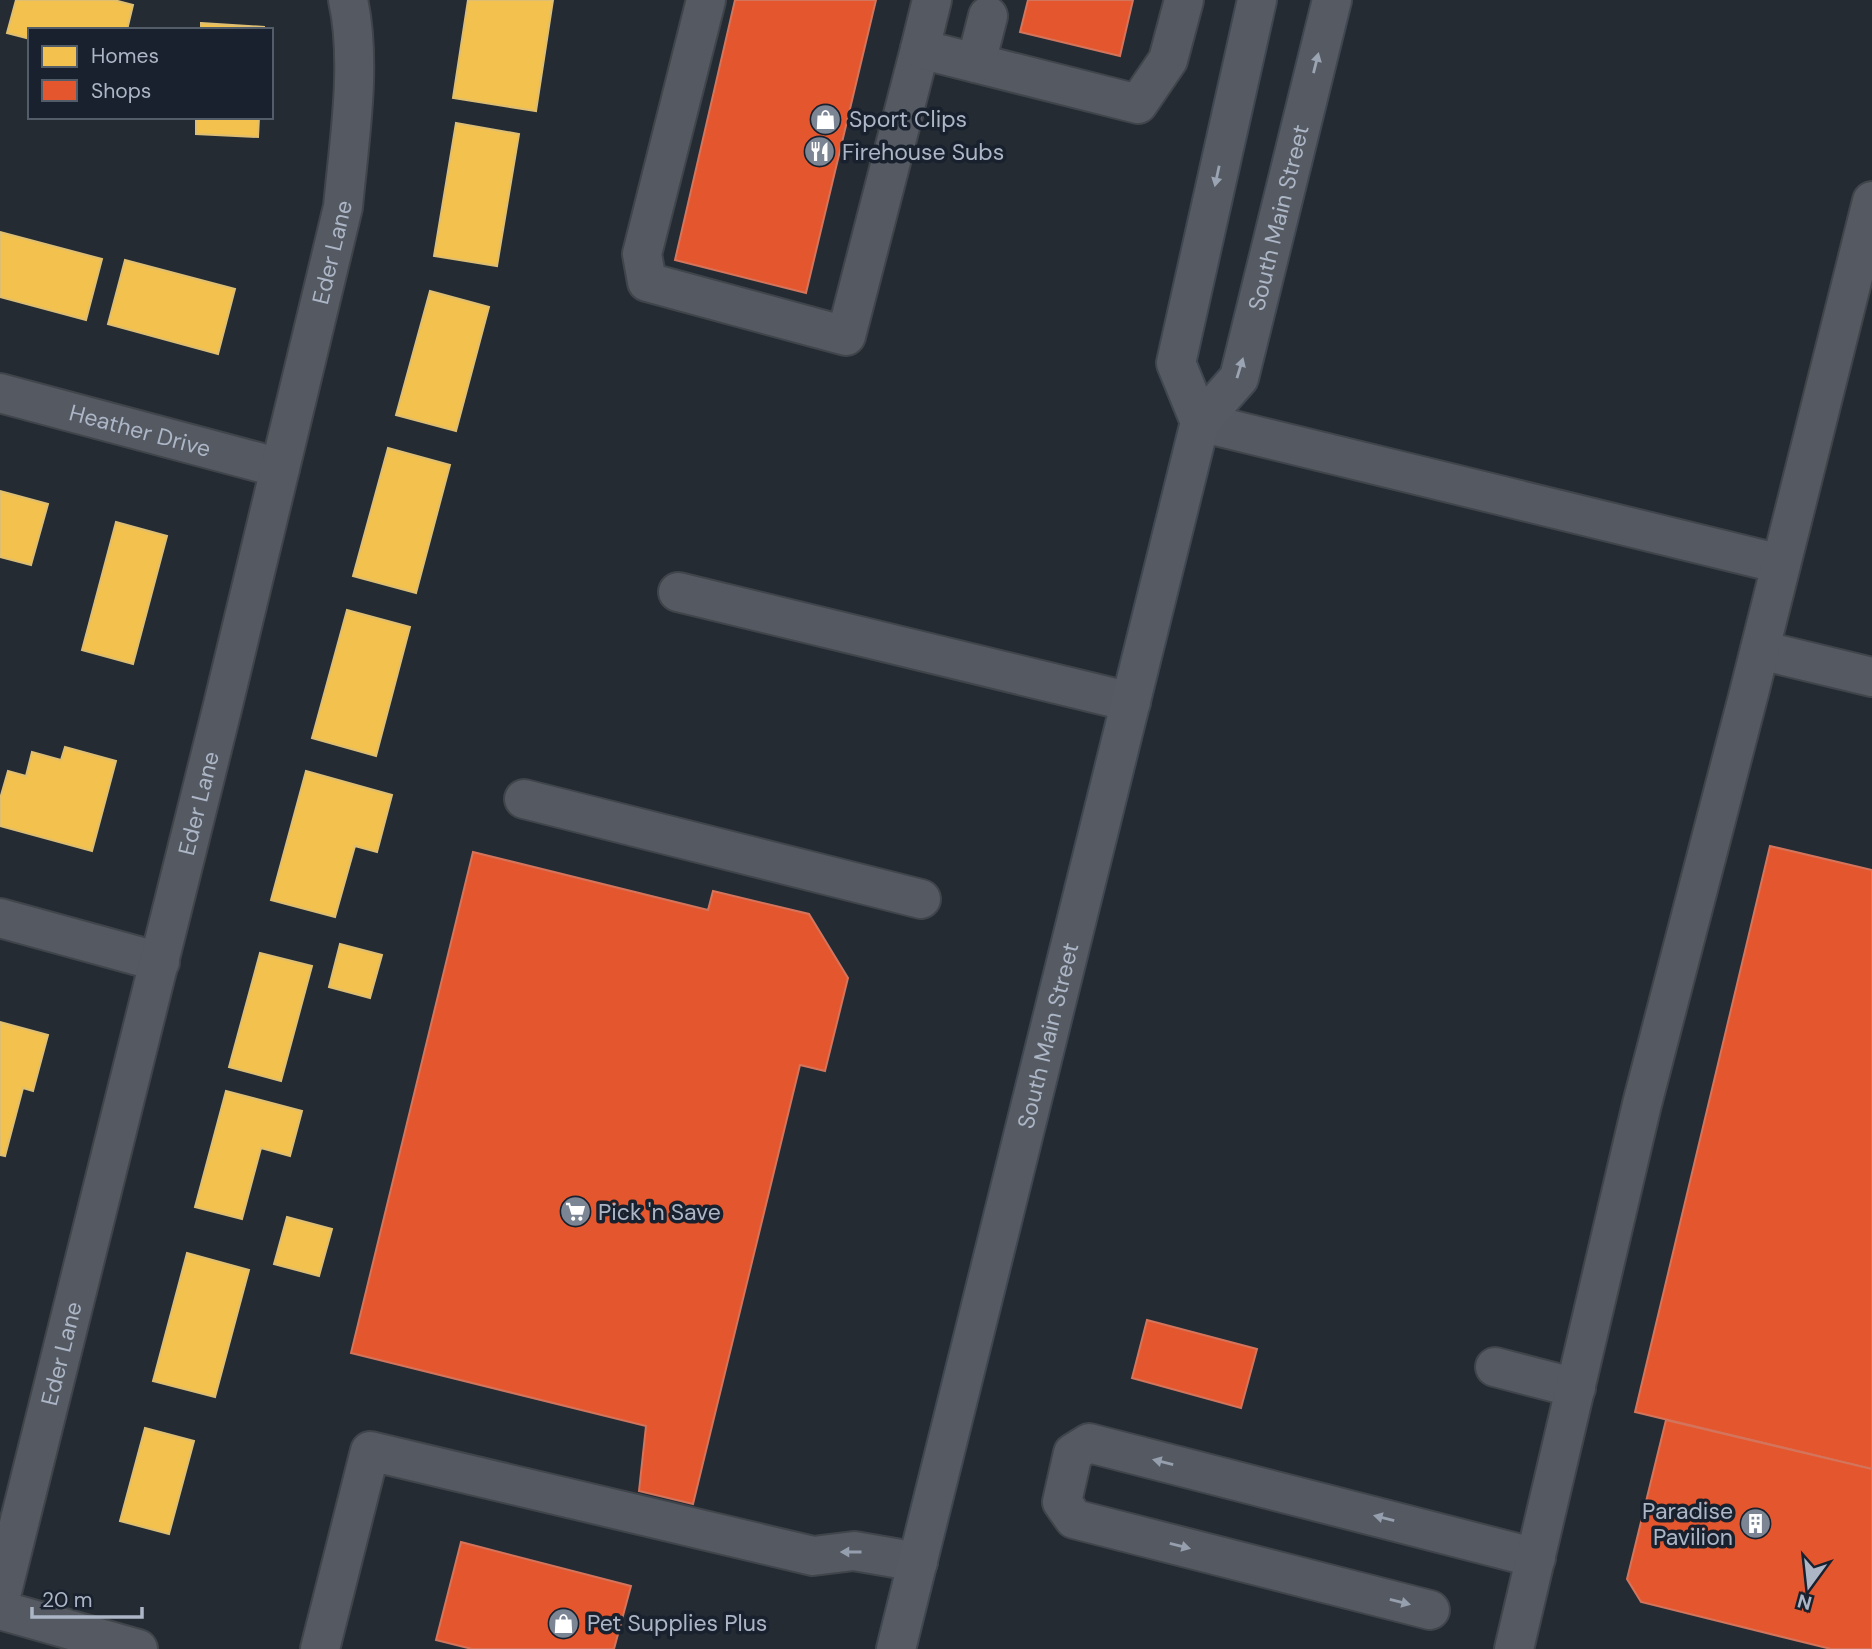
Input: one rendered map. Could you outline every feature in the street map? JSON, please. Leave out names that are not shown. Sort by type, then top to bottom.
[{"type":"main road","points":[[1200,422],[1176,363],[1257,0]]},
{"type":"main road","name":"South Main Street","points":[[896,1649],[1200,422],[1239,378],[1332,0]]},
{"type":"street","name":"Eder Lane","points":[[0,1600],[160,962],[343,207],[350,137],[354,27],[348,0]]},
{"type":"street","points":[[706,0],[642,254],[647,282],[745,311],[846,336],[932,0]]},
{"type":"street","points":[[920,49],[1138,104],[1168,60],[1184,0]]},
{"type":"street","points":[[976,63],[988,16]]},
{"type":"street","points":[[1514,1649],[1642,1104],[1760,650],[1872,201]]},
{"type":"street","name":"Heather Drive","points":[[0,393],[280,468]]},
{"type":"street","points":[[1200,422],[1781,564]]},
{"type":"street","points":[[678,592],[1131,702]]},
{"type":"street","points":[[1760,650],[1872,677]]},
{"type":"street","points":[[524,799],[920,899]]},
{"type":"street","points":[[0,918],[160,962]]},
{"type":"street","points":[[1495,1367],[1576,1388]]},
{"type":"street","points":[[1430,1610],[1073,1519],[1062,1502],[1073,1453],[1089,1443],[1536,1558]]},
{"type":"street","points":[[320,1649],[370,1451],[813,1556],[854,1551],[918,1562]]},
{"type":"street","points":[[0,1610],[138,1649]]},
{"type":"building: Homes","points":[[16,0],[114,0],[133,5],[127,28],[28,28],[28,38],[7,33]]},
{"type":"building: Homes","points":[[468,0],[553,0],[536,111],[453,98]]},
{"type":"building: Homes","points":[[201,23],[264,27],[264,28],[201,28]]},
{"type":"building: Homes","points":[[196,119],[259,119],[258,137],[196,134]]},
{"type":"building: Homes","points":[[456,123],[519,134],[497,266],[434,256]]},
{"type":"building: Homes","points":[[0,232],[102,259],[86,320],[0,297]]},
{"type":"building: Homes","points":[[125,260],[235,289],[218,354],[108,324]]},
{"type":"building: Homes","points":[[430,291],[489,307],[456,431],[396,415]]},
{"type":"building: Homes","points":[[388,448],[450,465],[416,593],[353,576]]},
{"type":"building: Homes","points":[[0,491],[48,504],[31,565],[0,557]]},
{"type":"building: Homes","points":[[116,522],[167,536],[133,664],[82,650]]},
{"type":"building: Homes","points":[[347,610],[410,627],[376,756],[312,738]]},
{"type":"building: Homes","points":[[65,747],[116,761],[92,851],[0,826],[0,799],[8,771],[26,776],[32,752],[61,760]]},
{"type":"building: Homes","points":[[306,771],[392,795],[377,852],[355,846],[335,917],[271,900]]},
{"type":"building: Homes","points":[[340,944],[382,955],[370,998],[329,987]]},
{"type":"building: Homes","points":[[260,953],[312,966],[281,1081],[229,1067]]},
{"type":"building: Homes","points":[[0,1022],[48,1035],[33,1091],[23,1088],[5,1156],[0,1155]]},
{"type":"building: Homes","points":[[226,1091],[302,1111],[290,1156],[261,1148],[242,1219],[195,1207]]},
{"type":"building: Homes","points":[[287,1217],[332,1229],[319,1276],[274,1264]]},
{"type":"building: Homes","points":[[187,1253],[249,1270],[215,1397],[153,1381]]},
{"type":"building: Homes","points":[[145,1428],[194,1441],[169,1534],[120,1521]]},
{"type":"building: Shops","points":[[735,0],[876,0],[806,293],[675,260]]},
{"type":"building: Shops","points":[[1028,0],[1133,0],[1120,56],[1020,32]]},
{"type":"building: Shops","points":[[1770,846],[1872,870],[1872,1469],[1635,1412]]},
{"type":"building: Shops","name":"Pick 'n Save","points":[[473,852],[708,910],[713,891],[809,914],[848,978],[825,1071],[800,1065],[693,1504],[639,1491],[646,1426],[351,1353]]},
{"type":"building: Shops","points":[[1147,1320],[1257,1349],[1241,1408],[1132,1378]]},
{"type":"building: Shops","name":"Paradise Pavilion","points":[[1666,1420],[1872,1469],[1872,1649],[1831,1649],[1641,1602],[1627,1579]]},
{"type":"building: Shops","points":[[461,1542],[631,1586],[614,1649],[472,1649],[436,1640]]},
{"type":"place","name":"Sport Clips","points":[[826,119]]},
{"type":"place","name":"Firehouse Subs","points":[[819,152]]},
{"type":"place","name":"Pick 'n Save","points":[[575,1212]]},
{"type":"place","name":"Paradise Pavilion","points":[[1756,1524]]},
{"type":"place","name":"Pet Supplies Plus","points":[[564,1623]]}]
